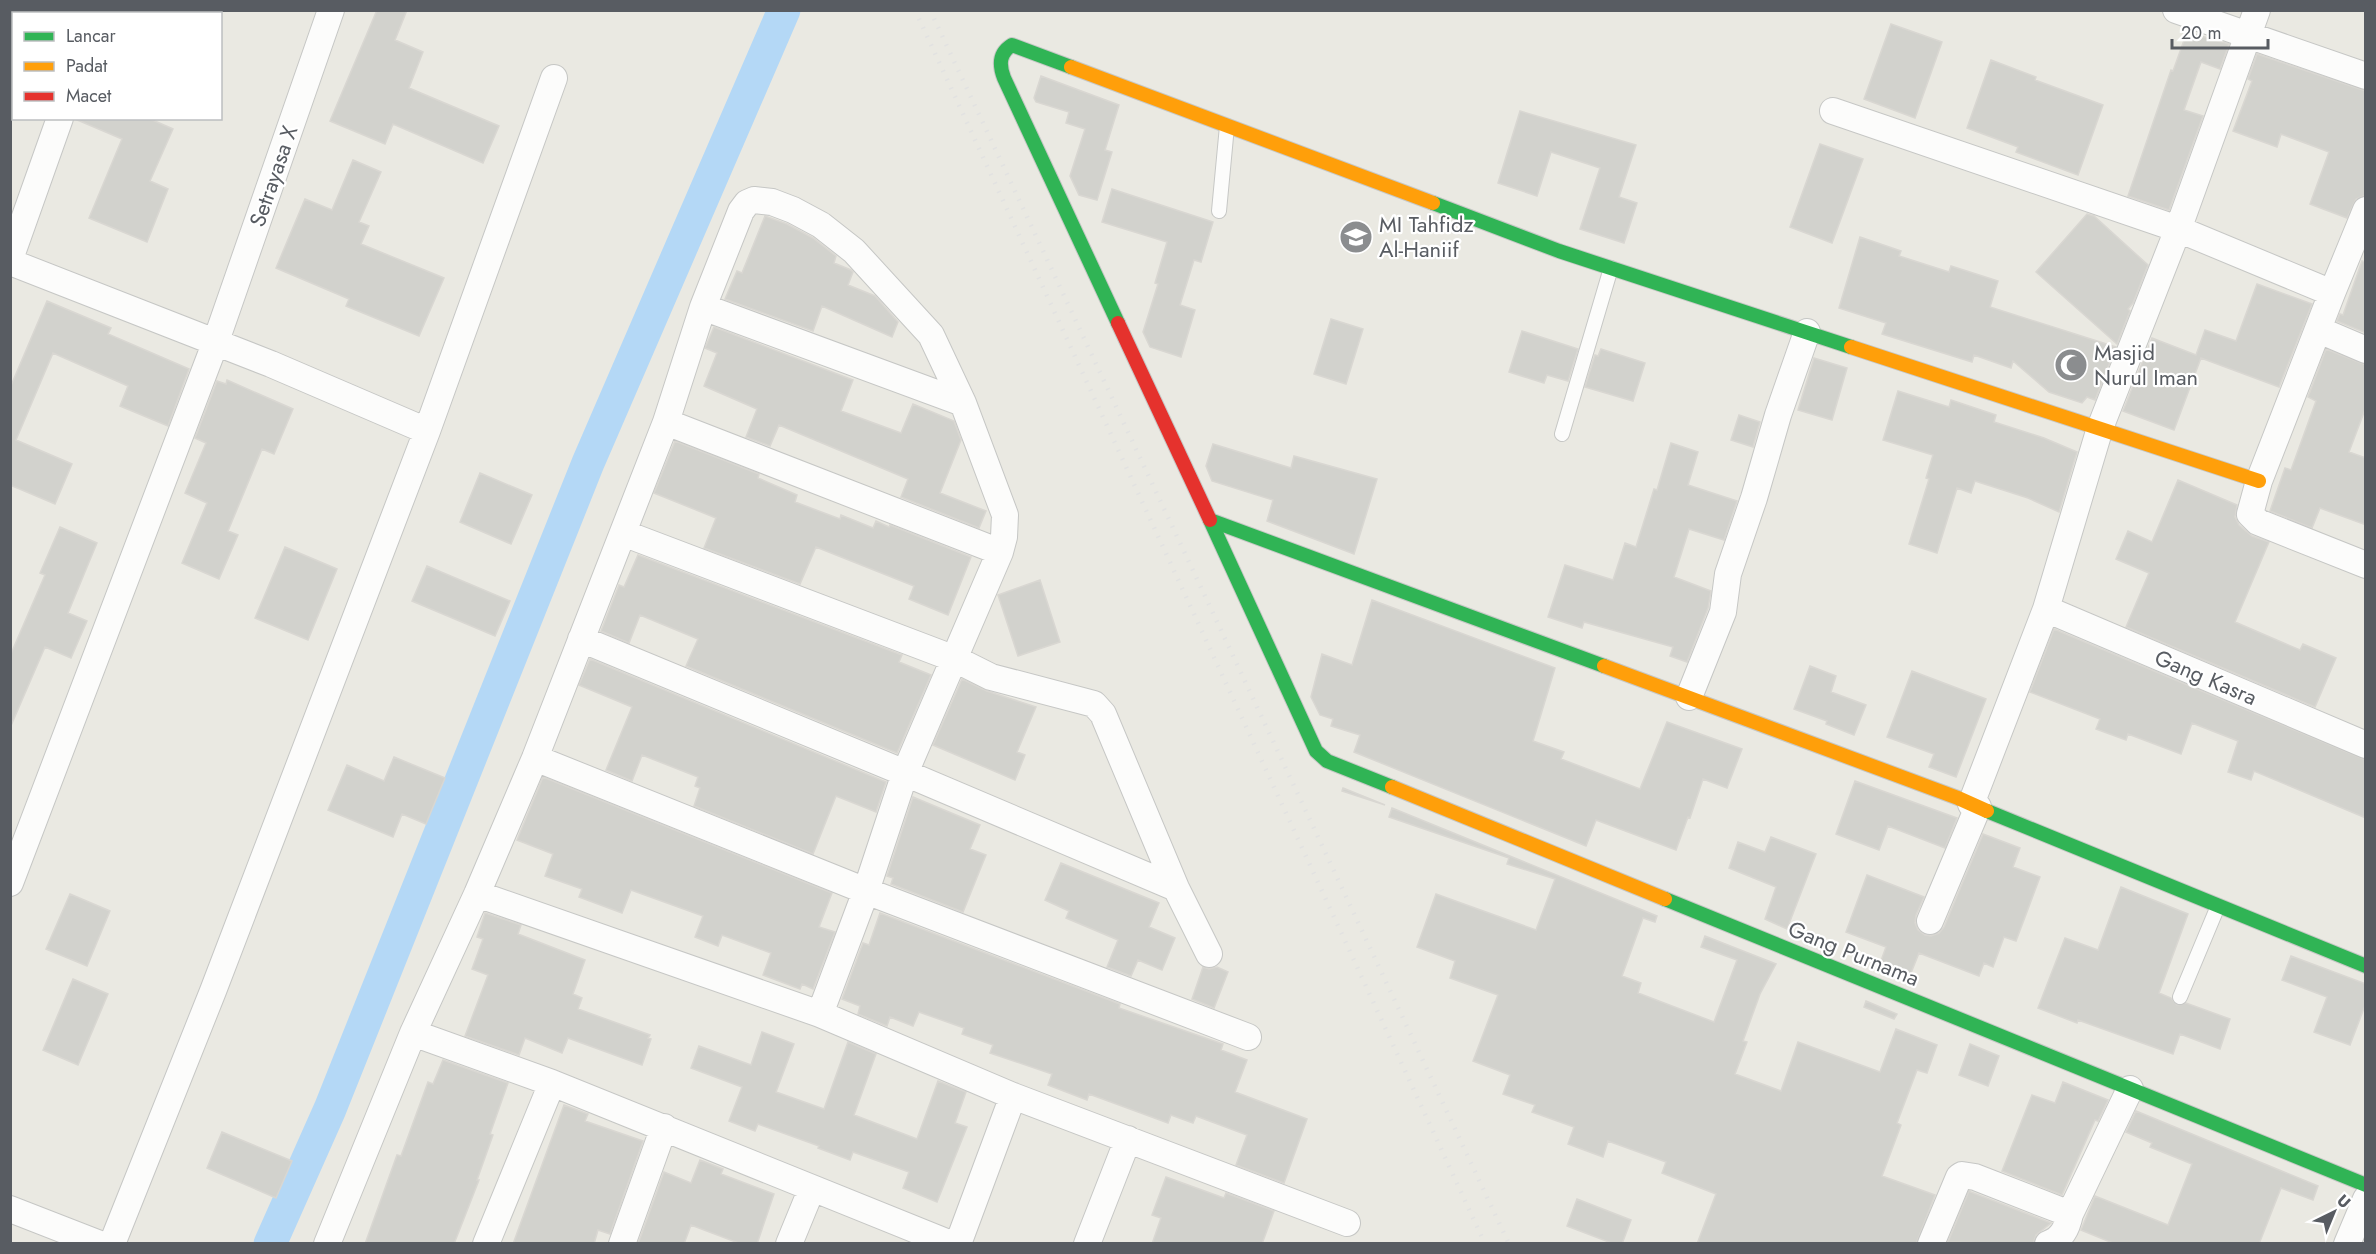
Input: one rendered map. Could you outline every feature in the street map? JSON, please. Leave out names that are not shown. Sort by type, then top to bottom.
[{"type":"street","name":"Setrayasa X","points":[[10,883],[216,342],[331,10]]},
{"type":"street","points":[[2176,10],[2248,37],[2366,76]]},
{"type":"street","points":[[1930,921],[2046,609],[2100,428],[2178,229],[2257,10]]},
{"type":"street","points":[[2259,481],[1548,247],[1018,46],[1007,47],[1003,52],[1000,70],[1210,520],[1975,805],[2028,830],[2366,966]]},
{"type":"street","points":[[112,1244],[213,991],[427,430],[554,78]]},
{"type":"street","points":[[1833,111],[2178,229],[2332,292]]},
{"type":"street","points":[[59,120],[10,261],[216,342],[427,430]]},
{"type":"street","points":[[327,1244],[413,1033],[477,894],[535,758],[666,422],[703,307],[741,211],[747,203],[754,200],[772,202],[821,225],[854,251],[931,335],[963,403],[1005,515],[1004,537],[1000,552],[905,773],[866,891],[819,1014]]},
{"type":"street","points":[[2366,210],[2259,481],[2250,514],[2253,519],[2366,565]]},
{"type":"street","points":[[703,307],[963,403]]},
{"type":"street","points":[[2319,330],[2366,350]]},
{"type":"street","points":[[1689,697],[1723,612],[1728,574],[1754,498],[1778,415],[1807,332]]},
{"type":"street","points":[[666,422],[1000,552]]},
{"type":"street","name":"Gang Purnama","points":[[1210,520],[1310,739],[1316,751],[1327,761],[2366,1185]]},
{"type":"street","points":[[623,533],[955,659],[991,677],[1090,702],[1096,706],[1108,727],[1176,888],[1209,954]]},
{"type":"street","name":"Gang Kasra","points":[[2046,609],[2366,745]]},
{"type":"street","points":[[581,639],[1176,888]]},
{"type":"street","points":[[535,758],[866,891],[1248,1037]]},
{"type":"street","points":[[477,894],[819,1014],[1012,1096],[1347,1223]]},
{"type":"street","points":[[413,1033],[552,1083],[951,1244]]},
{"type":"street","points":[[486,1244],[552,1083]]},
{"type":"street","points":[[2048,1244],[2065,1230],[2070,1214],[2130,1089]]},
{"type":"street","points":[[958,1244],[1012,1096]]},
{"type":"street","points":[[622,1244],[664,1127]]},
{"type":"street","points":[[1087,1244],[1128,1139]]},
{"type":"street","points":[[1931,1244],[1959,1177],[1962,1175],[1975,1177],[2070,1214]]},
{"type":"street","points":[[789,1244],[812,1188]]},
{"type":"street","points":[[2346,1244],[2366,1199]]},
{"type":"street","points":[[10,1209],[100,1244]]},
{"type":"lane","points":[[1219,212],[1227,126]]},
{"type":"lane","points":[[1562,434],[1611,268]]},
{"type":"lane","points":[[2180,998],[2218,906]]},
{"type":"building","points":[[377,10],[407,10],[395,40],[423,52],[409,88],[499,126],[483,163],[393,124],[385,144],[330,121]]},
{"type":"building","points":[[1891,24],[1942,42],[1915,118],[1864,99]]},
{"type":"building","points":[[2187,32],[2229,44],[2220,69],[2201,62],[2184,110],[2203,116],[2169,210],[2128,196],[2171,70],[2173,71]]},
{"type":"building","points":[[2257,54],[2366,91],[2366,195],[2356,199],[2347,218],[2310,204],[2329,152],[2281,134],[2277,147],[2233,131],[2252,81],[2248,79]]},
{"type":"building","points":[[1991,60],[2036,77],[2035,80],[2103,105],[2078,175],[2016,152],[2018,147],[1967,128]]},
{"type":"building","points":[[1041,76],[1119,105],[1105,150],[1112,152],[1097,200],[1079,195],[1070,176],[1085,129],[1066,123],[1069,112],[1036,102],[1034,98]]},
{"type":"building","points":[[1520,111],[1636,145],[1619,197],[1637,203],[1624,243],[1580,229],[1600,168],[1551,152],[1537,196],[1498,183]]},
{"type":"building","points":[[77,120],[153,120],[173,129],[150,181],[168,189],[147,242],[89,218],[122,139]]},
{"type":"building","points":[[1820,144],[1863,159],[1832,243],[1790,227]]},
{"type":"building","points":[[353,160],[381,172],[359,222],[369,226],[361,244],[444,278],[419,336],[346,306],[349,299],[276,268],[305,199],[332,210]]},
{"type":"building","points":[[1112,189],[1213,222],[1201,262],[1194,260],[1180,305],[1195,310],[1181,357],[1150,347],[1143,332],[1158,284],[1155,283],[1167,242],[1102,222]]},
{"type":"building","points":[[2087,214],[2094,216],[2148,265],[2133,303],[2128,309],[2130,311],[2117,344],[2036,272]]},
{"type":"building","points":[[765,216],[787,224],[813,238],[836,256],[834,263],[851,270],[853,272],[848,285],[875,296],[898,322],[892,337],[822,306],[813,331],[725,299],[737,271],[742,273]]},
{"type":"building","points":[[1860,237],[1901,251],[1899,256],[1949,272],[1951,266],[1998,281],[1990,307],[2116,347],[2095,400],[2087,397],[2082,403],[2049,392],[2013,361],[2011,368],[1974,355],[1972,362],[1882,334],[1886,323],[1839,308]]},
{"type":"building","points":[[2362,261],[2366,262],[2366,333],[2337,321],[2340,314],[2343,315]]},
{"type":"building","points":[[2257,284],[2312,304],[2279,387],[2201,358],[2174,430],[2123,411],[2152,338],[2196,355],[2205,330],[2236,341]]},
{"type":"building","points":[[47,301],[111,328],[108,334],[189,369],[168,426],[120,406],[128,386],[53,353],[16,440],[72,464],[55,504],[10,485],[10,388]]},
{"type":"building","points":[[1331,319],[1363,329],[1346,384],[1314,374]]},
{"type":"building","points":[[714,327],[853,380],[841,411],[901,433],[913,404],[954,421],[961,440],[940,493],[986,511],[979,528],[901,497],[908,479],[779,425],[770,446],[746,437],[757,409],[704,386],[717,353],[705,348]]},
{"type":"building","points":[[1522,331],[1578,349],[1568,381],[1547,375],[1544,383],[1509,372]]},
{"type":"building","points":[[1601,349],[1645,363],[1633,401],[1585,387],[1595,355],[1598,356]]},
{"type":"building","points":[[2326,349],[2366,365],[2366,407],[2349,452],[2366,458],[2366,525],[2320,508],[2312,528],[2270,511],[2285,468],[2291,470],[2316,401],[2308,397]]},
{"type":"building","points":[[1814,358],[1847,368],[1832,420],[1798,410]]},
{"type":"building","points":[[227,380],[293,409],[274,454],[262,449],[228,531],[238,535],[219,579],[182,563],[207,503],[185,493],[206,443],[195,438],[217,381],[226,384]]},
{"type":"building","points":[[1898,391],[1949,407],[1951,400],[1996,415],[1994,422],[2044,438],[2077,452],[2059,512],[2028,498],[1975,481],[1971,493],[1957,488],[1937,553],[1909,544],[1929,479],[1926,478],[1933,455],[1883,440]]},
{"type":"building","points":[[1739,415],[1760,422],[1753,447],[1731,440]]},
{"type":"building","points":[[675,441],[759,474],[758,478],[797,495],[795,502],[840,519],[841,515],[873,528],[876,521],[889,527],[890,525],[971,557],[948,615],[909,599],[914,586],[816,547],[800,584],[704,548],[716,518],[654,493]]},
{"type":"building","points":[[1671,443],[1698,452],[1688,485],[1737,501],[1724,540],[1689,529],[1674,577],[1711,591],[1708,608],[1687,662],[1670,656],[1673,647],[1584,622],[1582,628],[1548,617],[1565,565],[1613,580],[1625,543],[1636,547]]},
{"type":"building","points":[[1213,444],[1291,468],[1294,456],[1377,479],[1354,554],[1267,521],[1273,500],[1212,481],[1206,466]]},
{"type":"building","points":[[480,473],[532,495],[511,544],[460,522]]},
{"type":"building","points":[[2178,480],[2237,505],[2235,517],[2239,525],[2252,536],[2269,542],[2235,622],[2300,650],[2303,644],[2336,658],[2315,707],[2126,627],[2149,573],[2116,559],[2128,531],[2152,542]]},
{"type":"building","points":[[60,527],[97,543],[68,613],[87,621],[71,658],[45,647],[10,728],[10,656],[45,575],[40,573]]},
{"type":"building","points":[[285,547],[337,569],[308,640],[255,618]]},
{"type":"building","points":[[638,555],[902,655],[899,662],[931,675],[897,753],[686,666],[698,639],[640,615],[629,643],[601,631],[619,585],[624,587]]},
{"type":"building","points":[[427,566],[510,601],[495,636],[412,601]]},
{"type":"building","points":[[1040,580],[1060,642],[1018,656],[998,595]]},
{"type":"building","points":[[1372,600],[1555,668],[1533,741],[1564,752],[1561,759],[1640,789],[1667,722],[1742,749],[1727,788],[1703,779],[1676,850],[1596,820],[1586,846],[1354,752],[1360,735],[1331,726],[1333,719],[1320,715],[1311,697],[1322,654],[1352,665]]},
{"type":"building","points":[[2054,629],[2366,760],[2366,818],[2254,771],[2251,780],[2228,772],[2238,741],[2192,723],[2181,754],[2128,734],[2126,740],[2096,729],[2100,719],[2030,692]]},
{"type":"building","points":[[590,659],[886,782],[876,812],[836,796],[813,854],[694,806],[700,788],[695,786],[698,777],[642,755],[632,781],[606,770],[632,707],[579,685]]},
{"type":"building","points":[[1810,666],[1836,676],[1831,692],[1866,705],[1854,735],[1826,724],[1827,721],[1794,709]]},
{"type":"building","points":[[1912,671],[1986,699],[1956,777],[1929,767],[1934,754],[1887,737]]},
{"type":"building","points":[[962,679],[987,691],[1036,707],[1017,752],[1025,755],[1015,780],[933,745]]},
{"type":"building","points":[[394,757],[445,778],[426,824],[402,814],[393,837],[328,810],[347,765],[384,781]]},
{"type":"building","points":[[543,777],[832,893],[819,927],[835,932],[813,989],[802,984],[800,989],[763,975],[771,953],[722,935],[718,946],[695,937],[703,916],[631,890],[622,913],[579,897],[582,889],[545,876],[553,854],[517,840]]},
{"type":"building","points":[[1855,781],[1957,818],[1945,848],[1888,826],[1879,850],[1836,834]]},
{"type":"building","points":[[1343,788],[1385,805],[1342,791]]},
{"type":"building","points":[[913,797],[980,825],[970,849],[986,855],[963,912],[891,884],[893,878],[887,876]]},
{"type":"building","points":[[1392,808],[1657,916],[1655,922],[1643,918],[1622,976],[1641,983],[1638,993],[1714,1022],[1737,960],[1701,947],[1705,936],[1776,964],[1760,994],[1743,1041],[1747,1042],[1735,1074],[1781,1091],[1798,1042],[1880,1072],[1896,1029],[1937,1045],[1927,1073],[1917,1070],[1897,1123],[1901,1125],[1882,1176],[1935,1195],[1916,1244],[1697,1244],[1716,1194],[1662,1173],[1666,1162],[1608,1141],[1603,1157],[1568,1144],[1574,1127],[1532,1112],[1535,1105],[1503,1094],[1510,1075],[1473,1061],[1498,995],[1450,978],[1455,961],[1417,947],[1436,894],[1536,930],[1555,879],[1507,864],[1509,858],[1389,817]]},
{"type":"building","points":[[1983,834],[2020,848],[2013,867],[2040,877],[2016,941],[2004,937],[1993,967],[1984,963],[1979,976],[1919,953],[1909,978],[1879,966],[1886,947],[1846,932],[1867,875],[1924,897],[1915,923],[1918,930],[1925,935],[1931,936],[1939,933],[1944,927]]},
{"type":"building","points":[[1771,837],[1816,854],[1787,929],[1765,919],[1776,887],[1729,868],[1738,842],[1765,852]]},
{"type":"building","points":[[1061,863],[1159,903],[1149,927],[1175,938],[1162,970],[1138,960],[1131,976],[1107,967],[1118,940],[1066,918],[1069,911],[1045,900]]},
{"type":"building","points":[[2121,887],[2188,914],[2159,993],[2171,998],[2177,1005],[2186,1003],[2230,1019],[2220,1049],[2180,1034],[2173,1054],[2038,1008],[2065,938],[2098,950]]},
{"type":"building","points":[[70,894],[110,911],[87,966],[46,949]]},
{"type":"building","points":[[485,913],[521,925],[518,934],[585,960],[573,994],[582,998],[578,1009],[650,1035],[648,1038],[651,1039],[642,1065],[568,1038],[562,1053],[525,1038],[519,1055],[465,1036],[488,975],[472,969],[483,939],[477,937]]},
{"type":"building","points":[[880,913],[1120,1004],[1119,1008],[1223,1044],[1221,1050],[1247,1060],[1235,1092],[1307,1119],[1284,1183],[1236,1165],[1247,1135],[1196,1116],[1193,1123],[1171,1115],[1168,1123],[1089,1094],[1087,1100],[1048,1085],[1052,1074],[990,1053],[993,1045],[962,1034],[964,1028],[919,1012],[913,1026],[890,1017],[887,1026],[858,1014],[860,1006],[842,999],[863,943],[869,945]]},
{"type":"building","points":[[2291,956],[2366,984],[2366,1003],[2350,1045],[2314,1032],[2327,997],[2282,980]]},
{"type":"building","points":[[1203,967],[1209,969],[1217,967],[1228,972],[1214,1008],[1192,999]]},
{"type":"building","points":[[73,979],[108,994],[78,1065],[43,1050]]},
{"type":"building","points":[[1866,1001],[1897,1014],[1894,1019],[1864,1007]]},
{"type":"building","points":[[762,1032],[794,1044],[776,1092],[824,1109],[848,1042],[876,1054],[854,1115],[917,1139],[938,1081],[966,1092],[955,1123],[967,1127],[937,1202],[903,1188],[909,1172],[853,1152],[850,1160],[758,1124],[755,1131],[729,1121],[742,1087],[691,1068],[699,1046],[751,1065]]},
{"type":"building","points":[[1970,1044],[1999,1056],[1988,1086],[1959,1075]]},
{"type":"building","points":[[443,1060],[508,1083],[490,1134],[493,1135],[477,1180],[479,1180],[454,1244],[365,1244],[397,1155],[401,1156],[428,1082],[433,1084]]},
{"type":"building","points":[[2063,1082],[2108,1100],[2098,1121],[2095,1120],[2062,1195],[2002,1171],[2032,1095],[2055,1103]]},
{"type":"building","points":[[564,1105],[588,1114],[585,1121],[643,1141],[610,1234],[598,1230],[594,1244],[513,1244]]},
{"type":"building","points":[[2136,1111],[2318,1186],[2313,1200],[2281,1188],[2259,1244],[2115,1244],[2081,1230],[2095,1196],[2168,1225],[2192,1164],[2150,1147],[2152,1143],[2126,1132]]},
{"type":"building","points":[[222,1132],[292,1161],[276,1198],[207,1168]]},
{"type":"building","points":[[700,1160],[723,1169],[721,1174],[774,1194],[757,1244],[741,1244],[691,1225],[684,1244],[638,1244],[664,1172],[691,1183]]},
{"type":"building","points":[[1166,1177],[1224,1198],[1226,1193],[1274,1211],[1262,1244],[1152,1244],[1161,1218],[1152,1215]]},
{"type":"building","points":[[1969,1191],[2051,1223],[2036,1235],[2033,1244],[1948,1242]]},
{"type":"building","points":[[1577,1199],[1631,1220],[1622,1244],[1614,1244],[1567,1226]]},
{"type":"waterway","points":[[270,1244],[330,1109],[588,463],[784,10]]},
{"type":"railway","points":[[915,10],[1485,1244]]},
{"type":"railway","points":[[930,10],[1509,1244]]},
{"type":"traffic: fast","points":[[1071,67],[1012,45],[1002,56],[1001,64],[1004,78],[1118,323]]},
{"type":"traffic: fast","points":[[1433,203],[1559,251],[1851,347]]},
{"type":"traffic: fast","points":[[1392,787],[1327,761],[1316,751],[1210,520],[1604,666]]},
{"type":"traffic: fast","points":[[1987,811],[2366,966]]},
{"type":"traffic: fast","points":[[1665,899],[2366,1185]]},
{"type":"traffic: slow","points":[[1071,67],[1433,203]]},
{"type":"traffic: slow","points":[[1851,347],[2259,481]]},
{"type":"traffic: slow","points":[[1604,666],[1958,798],[1987,811]]},
{"type":"traffic: slow","points":[[1392,787],[1665,899]]},
{"type":"traffic: jam","points":[[1118,323],[1210,520]]},
{"type":"place","name":"MI Tahfidz Al-Haniif","points":[[1356,237]]},
{"type":"place","name":"Masjid Nurul Iman","points":[[2071,365]]}]
